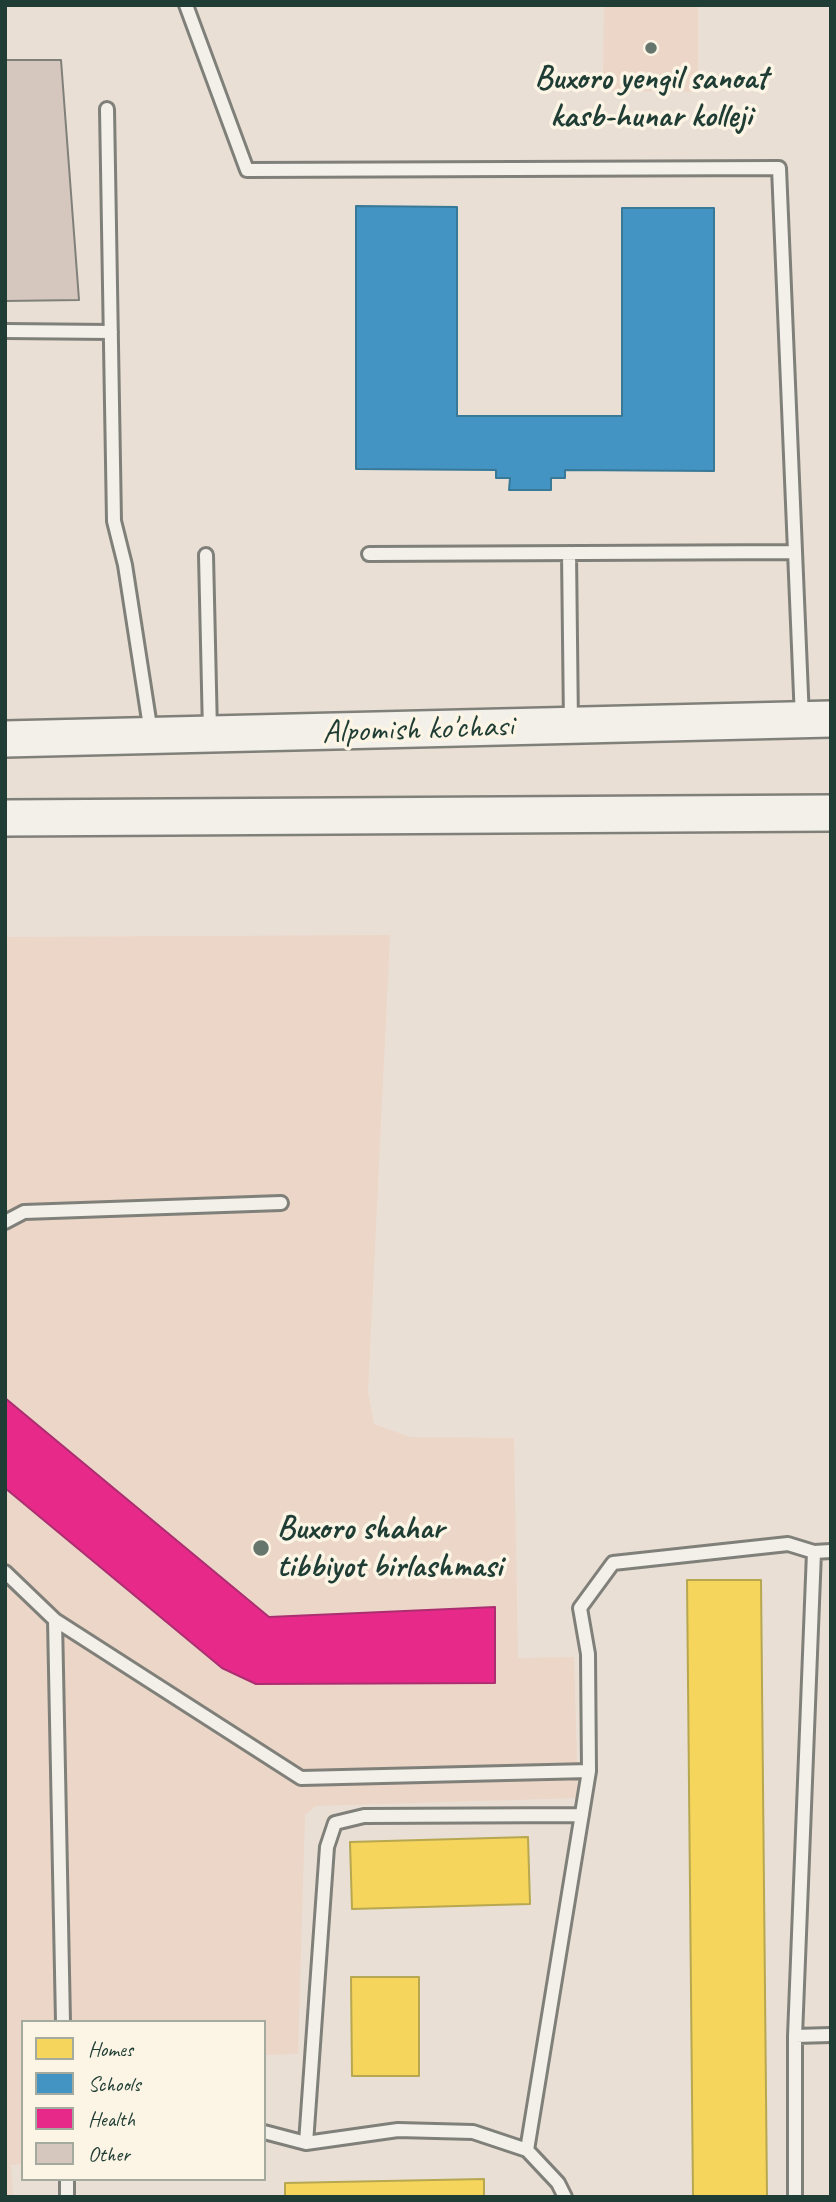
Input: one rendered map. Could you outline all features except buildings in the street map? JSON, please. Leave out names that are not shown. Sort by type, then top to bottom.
[{"type":"main road","name":"Alpomish ko'chasi","points":[[5,740],[816,719]]},
{"type":"main road","points":[[5,818],[831,813]]},
{"type":"lane","points":[[186,5],[247,170],[779,168],[795,552],[816,719]]},
{"type":"lane","points":[[107,109],[114,521],[125,565],[152,737]]},
{"type":"lane","points":[[5,331],[111,332]]},
{"type":"lane","points":[[369,554],[795,552]]},
{"type":"lane","points":[[569,553],[571,725]]},
{"type":"lane","points":[[205,555],[211,735]]},
{"type":"lane","points":[[5,1222],[24,1212],[281,1203]]},
{"type":"lane","points":[[527,2150],[589,1771],[588,1654],[580,1608],[613,1563],[788,1544],[814,1552],[831,1551]]},
{"type":"lane","points":[[795,2197],[795,2036],[814,1552]]},
{"type":"lane","points":[[5,1573],[54,1620],[301,1778],[589,1771]]},
{"type":"lane","points":[[54,1620],[63,2020]]},
{"type":"lane","points":[[306,2143],[327,1847],[335,1823],[363,1816],[582,1815]]},
{"type":"lane","points":[[795,2036],[831,2035]]},
{"type":"lane","points":[[266,2133],[306,2143],[398,2130],[473,2132],[527,2150],[558,2183],[565,2197]]},
{"type":"shaded area","name":"Buxoro yengil sanoat kasb-hunar kolleji","points":[[604,5],[698,5],[698,92],[603,91]]},
{"type":"shaded area","name":"Buxoro shahar tibbiyot birlashmasi","points":[[390,935],[368,1392],[374,1424],[410,1437],[514,1438],[518,1658],[574,1657],[578,1798],[316,1806],[305,1815],[298,2054],[266,2055],[266,2020],[21,2020],[21,2164],[11,2165],[13,2197],[5,2197],[5,937]]},
{"type":"place","name":"Buxoro yengil sanoat kasb-hunar kolleji","points":[[651,48]]},
{"type":"place","name":"Buxoro shahar tibbiyot birlashmasi","points":[[261,1548]]}]
